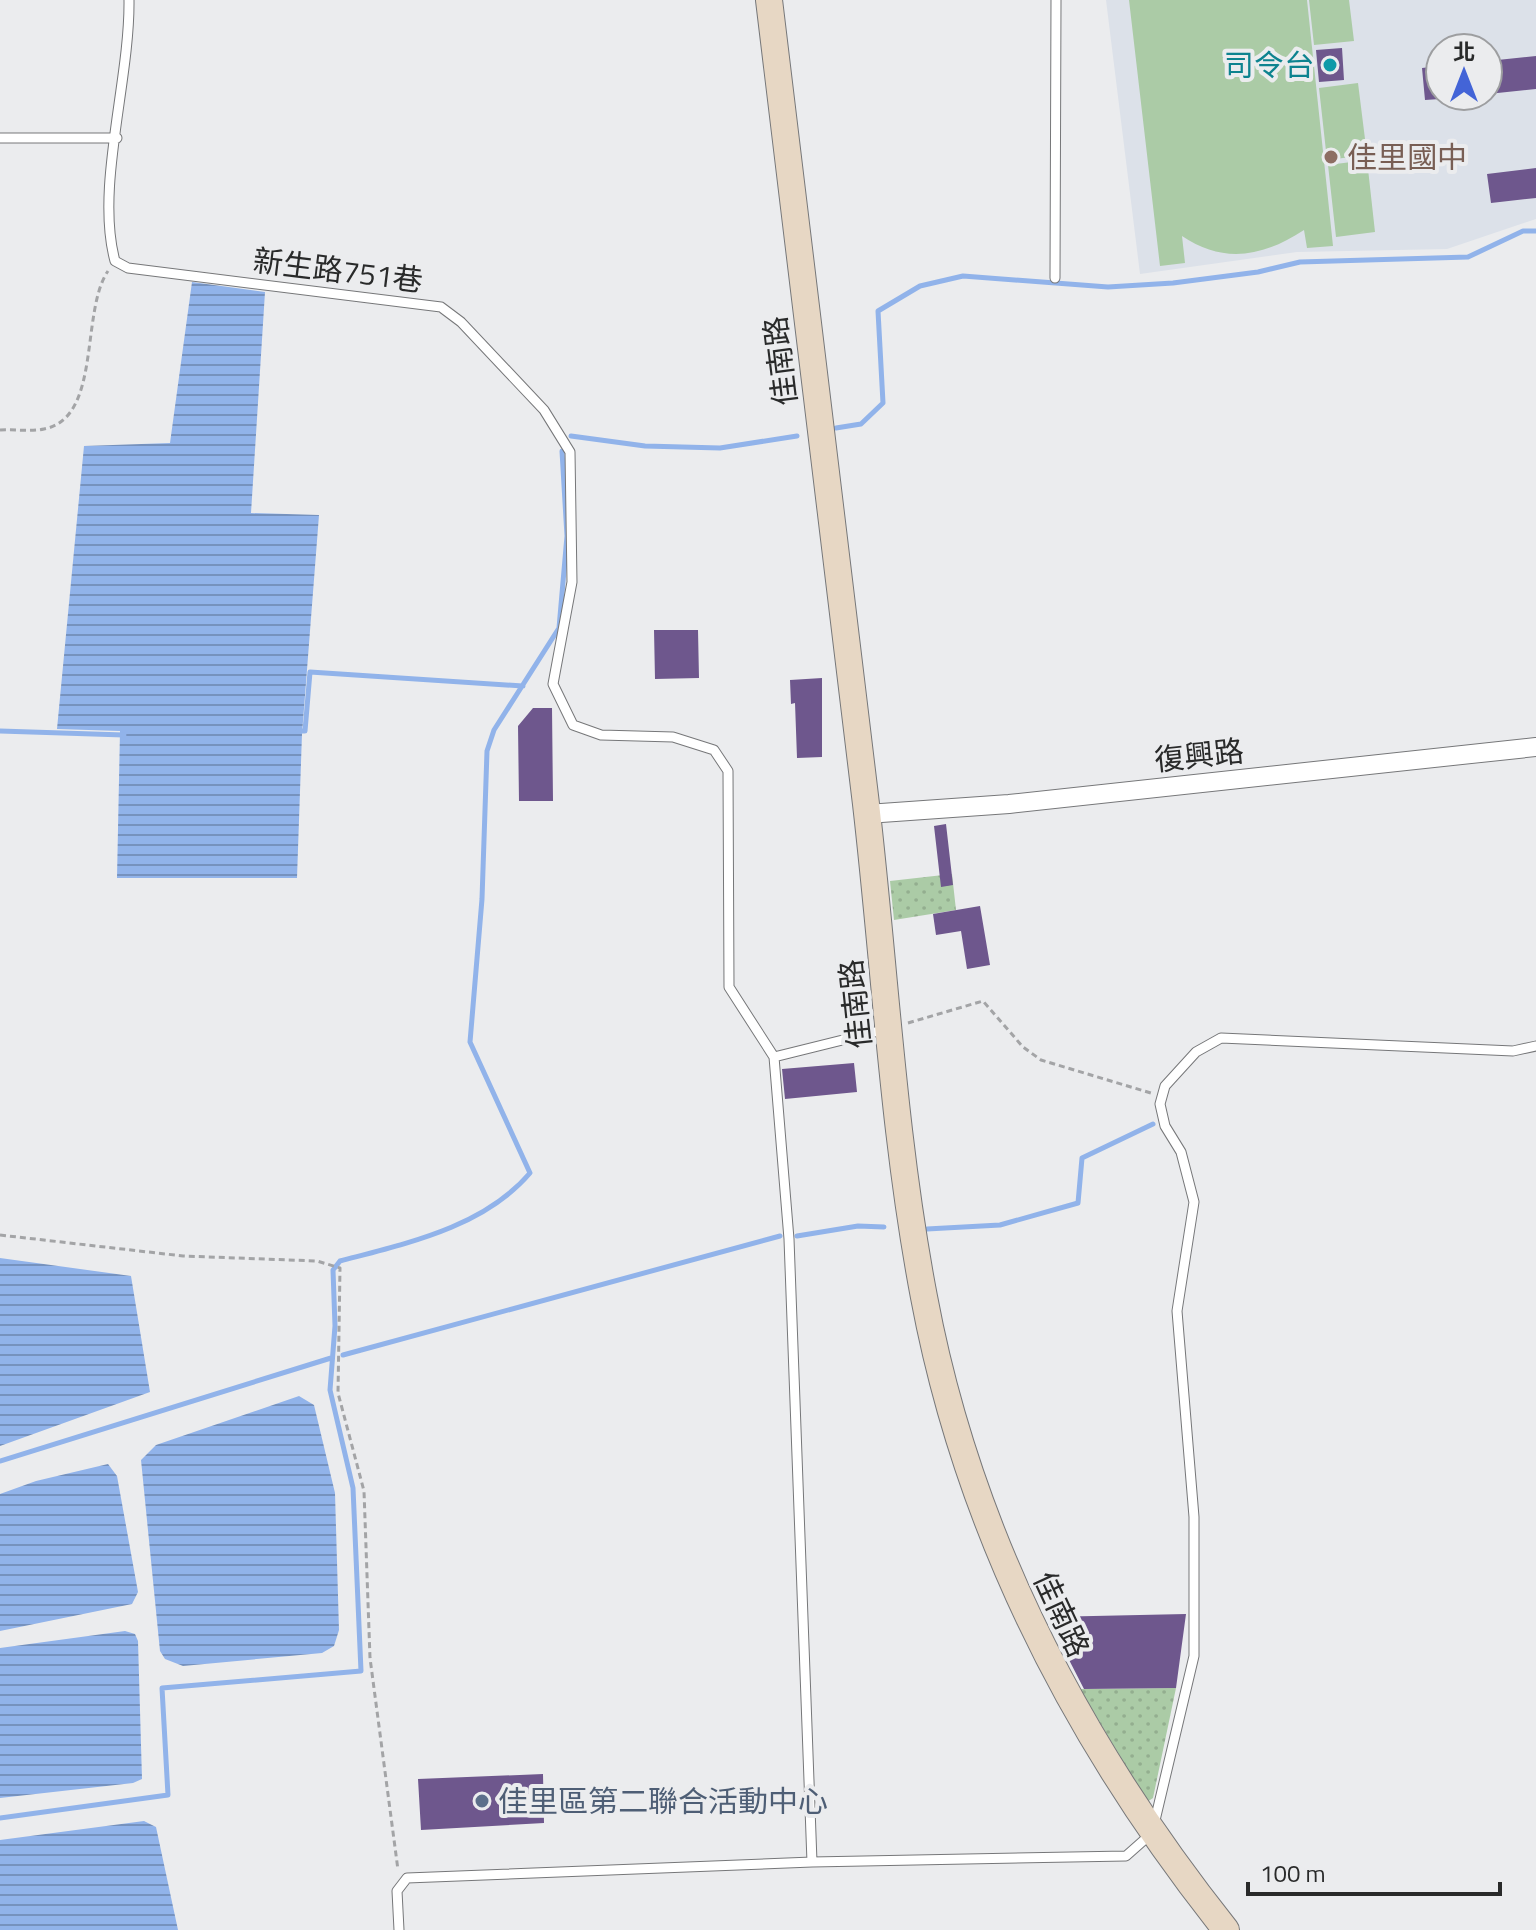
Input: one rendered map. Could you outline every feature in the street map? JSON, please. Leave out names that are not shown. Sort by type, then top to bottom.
[{"type":"street","name":"佳南路","points":[[769,0],[867,814],[910,1217],[925,1303],[965,1458],[996,1544],[1053,1671],[1093,1743],[1152,1833],[1226,1930]]},
{"type":"street","name":"復興路","points":[[867,814],[1009,804],[1536,747]]},
{"type":"lane","points":[[115,261],[107,215],[130,39],[129,0]]},
{"type":"lane","points":[[1055,278],[1056,0]]},
{"type":"lane","points":[[0,138],[117,138]]},
{"type":"lane","name":"新生路751巷","points":[[115,261],[128,268],[441,307],[461,322],[544,410],[570,452],[572,582],[553,684],[573,725],[601,735],[673,737],[714,750],[728,771],[729,987],[774,1057]]},
{"type":"lane","points":[[812,1862],[789,1239],[774,1057],[890,1028]]},
{"type":"lane","points":[[399,1930],[397,1891],[407,1878],[812,1862],[1126,1856],[1152,1833],[1194,1656],[1194,1517],[1177,1311],[1194,1202],[1181,1152],[1165,1126],[1160,1104],[1165,1086],[1196,1052],[1221,1038],[1513,1051],[1536,1046]]},
{"type":"path","points":[[0,430],[46,429],[75,410],[83,386],[93,309],[104,277],[115,261]]},
{"type":"path","points":[[890,1028],[983,1001],[1023,1047],[1041,1060],[1162,1096]]},
{"type":"path","points":[[0,1235],[183,1256],[331,1263],[340,1268],[338,1393],[364,1491],[370,1658],[399,1879],[403,1884]]},
{"type":"shaded area","name":"佳里國中","points":[[1106,0],[1536,0],[1536,219],[1447,249],[1297,252],[1140,274]]},
{"type":"green space","points":[[1129,0],[1307,0],[1333,246],[1307,248],[1304,230],[1258,251],[1228,254],[1197,245],[1182,236],[1185,263],[1160,266]]},
{"type":"green space","points":[[1309,0],[1349,0],[1354,41],[1314,45]]},
{"type":"green space","points":[[1358,83],[1367,155],[1327,160],[1319,88]]},
{"type":"green space","points":[[1367,160],[1375,232],[1336,237],[1328,165]]},
{"type":"green space","points":[[952,874],[956,910],[894,920],[890,881]]},
{"type":"green space","points":[[1176,1688],[1153,1798],[1147,1802],[1080,1689]]},
{"type":"water","points":[[192,282],[265,292],[251,513],[319,515],[302,734],[297,878],[117,878],[120,731],[57,729],[84,446],[170,443]]},
{"type":"water","points":[[0,1258],[131,1276],[150,1392],[0,1446]]},
{"type":"water","points":[[299,1396],[314,1405],[335,1493],[339,1630],[334,1646],[322,1653],[183,1666],[165,1659],[160,1651],[141,1460],[156,1445]]},
{"type":"water","points":[[108,1464],[117,1476],[138,1592],[132,1604],[0,1631],[0,1494],[36,1481]]},
{"type":"water","points":[[125,1631],[135,1634],[138,1641],[142,1779],[133,1783],[0,1798],[0,1648]]},
{"type":"water","points":[[144,1821],[156,1827],[178,1930],[0,1930],[0,1840]]},
{"type":"building","name":"司令台","points":[[1342,48],[1344,80],[1319,82],[1316,50]]},
{"type":"building","points":[[1536,56],[1536,89],[1504,92],[1504,59]]},
{"type":"building","points":[[1536,168],[1536,198],[1491,203],[1487,174]]},
{"type":"building","points":[[654,630],[698,630],[699,678],[655,679]]},
{"type":"building","points":[[822,678],[822,757],[797,758],[795,703],[791,704],[790,680]]},
{"type":"building","points":[[533,708],[552,708],[553,801],[519,801],[518,726]]},
{"type":"building","points":[[946,824],[953,885],[941,887],[934,826]]},
{"type":"building","points":[[980,906],[990,965],[967,969],[961,931],[936,935],[933,914]]},
{"type":"building","points":[[854,1063],[857,1092],[785,1099],[782,1069]]},
{"type":"building","points":[[1186,1614],[1176,1688],[1084,1689],[1047,1617]]},
{"type":"building","name":"佳里區第二聯合活動中心","points":[[543,1774],[544,1823],[421,1830],[418,1779]]},
{"type":"waterway","points":[[836,428],[861,424],[883,403],[878,311],[920,286],[963,276],[1108,287],[1173,283],[1258,272],[1300,262],[1468,257],[1523,231],[1536,231]]},
{"type":"waterway","points":[[571,436],[645,446],[720,448],[797,436]]},
{"type":"waterway","points":[[0,1818],[168,1795],[162,1688],[361,1671],[353,1488],[330,1390],[335,1326],[333,1270],[340,1261],[418,1239],[468,1220],[511,1192],[530,1173],[470,1042],[482,899],[487,751],[494,730],[559,628],[567,536],[562,451]]},
{"type":"waterway","points":[[298,731],[305,731],[310,672],[523,686]]},
{"type":"waterway","points":[[0,731],[124,735]]},
{"type":"waterway","points":[[927,1229],[1000,1225],[1078,1203],[1082,1158],[1153,1124]]},
{"type":"waterway","points":[[797,1236],[858,1226],[884,1227]]},
{"type":"waterway","points":[[343,1355],[780,1236]]},
{"type":"waterway","points":[[0,1461],[331,1358]]},
{"type":"place","name":"司令台","points":[[1330,65]]},
{"type":"place","name":"佳里國中","points":[[1331,157]]},
{"type":"place","name":"佳里區第二聯合活動中心","points":[[482,1801]]}]
